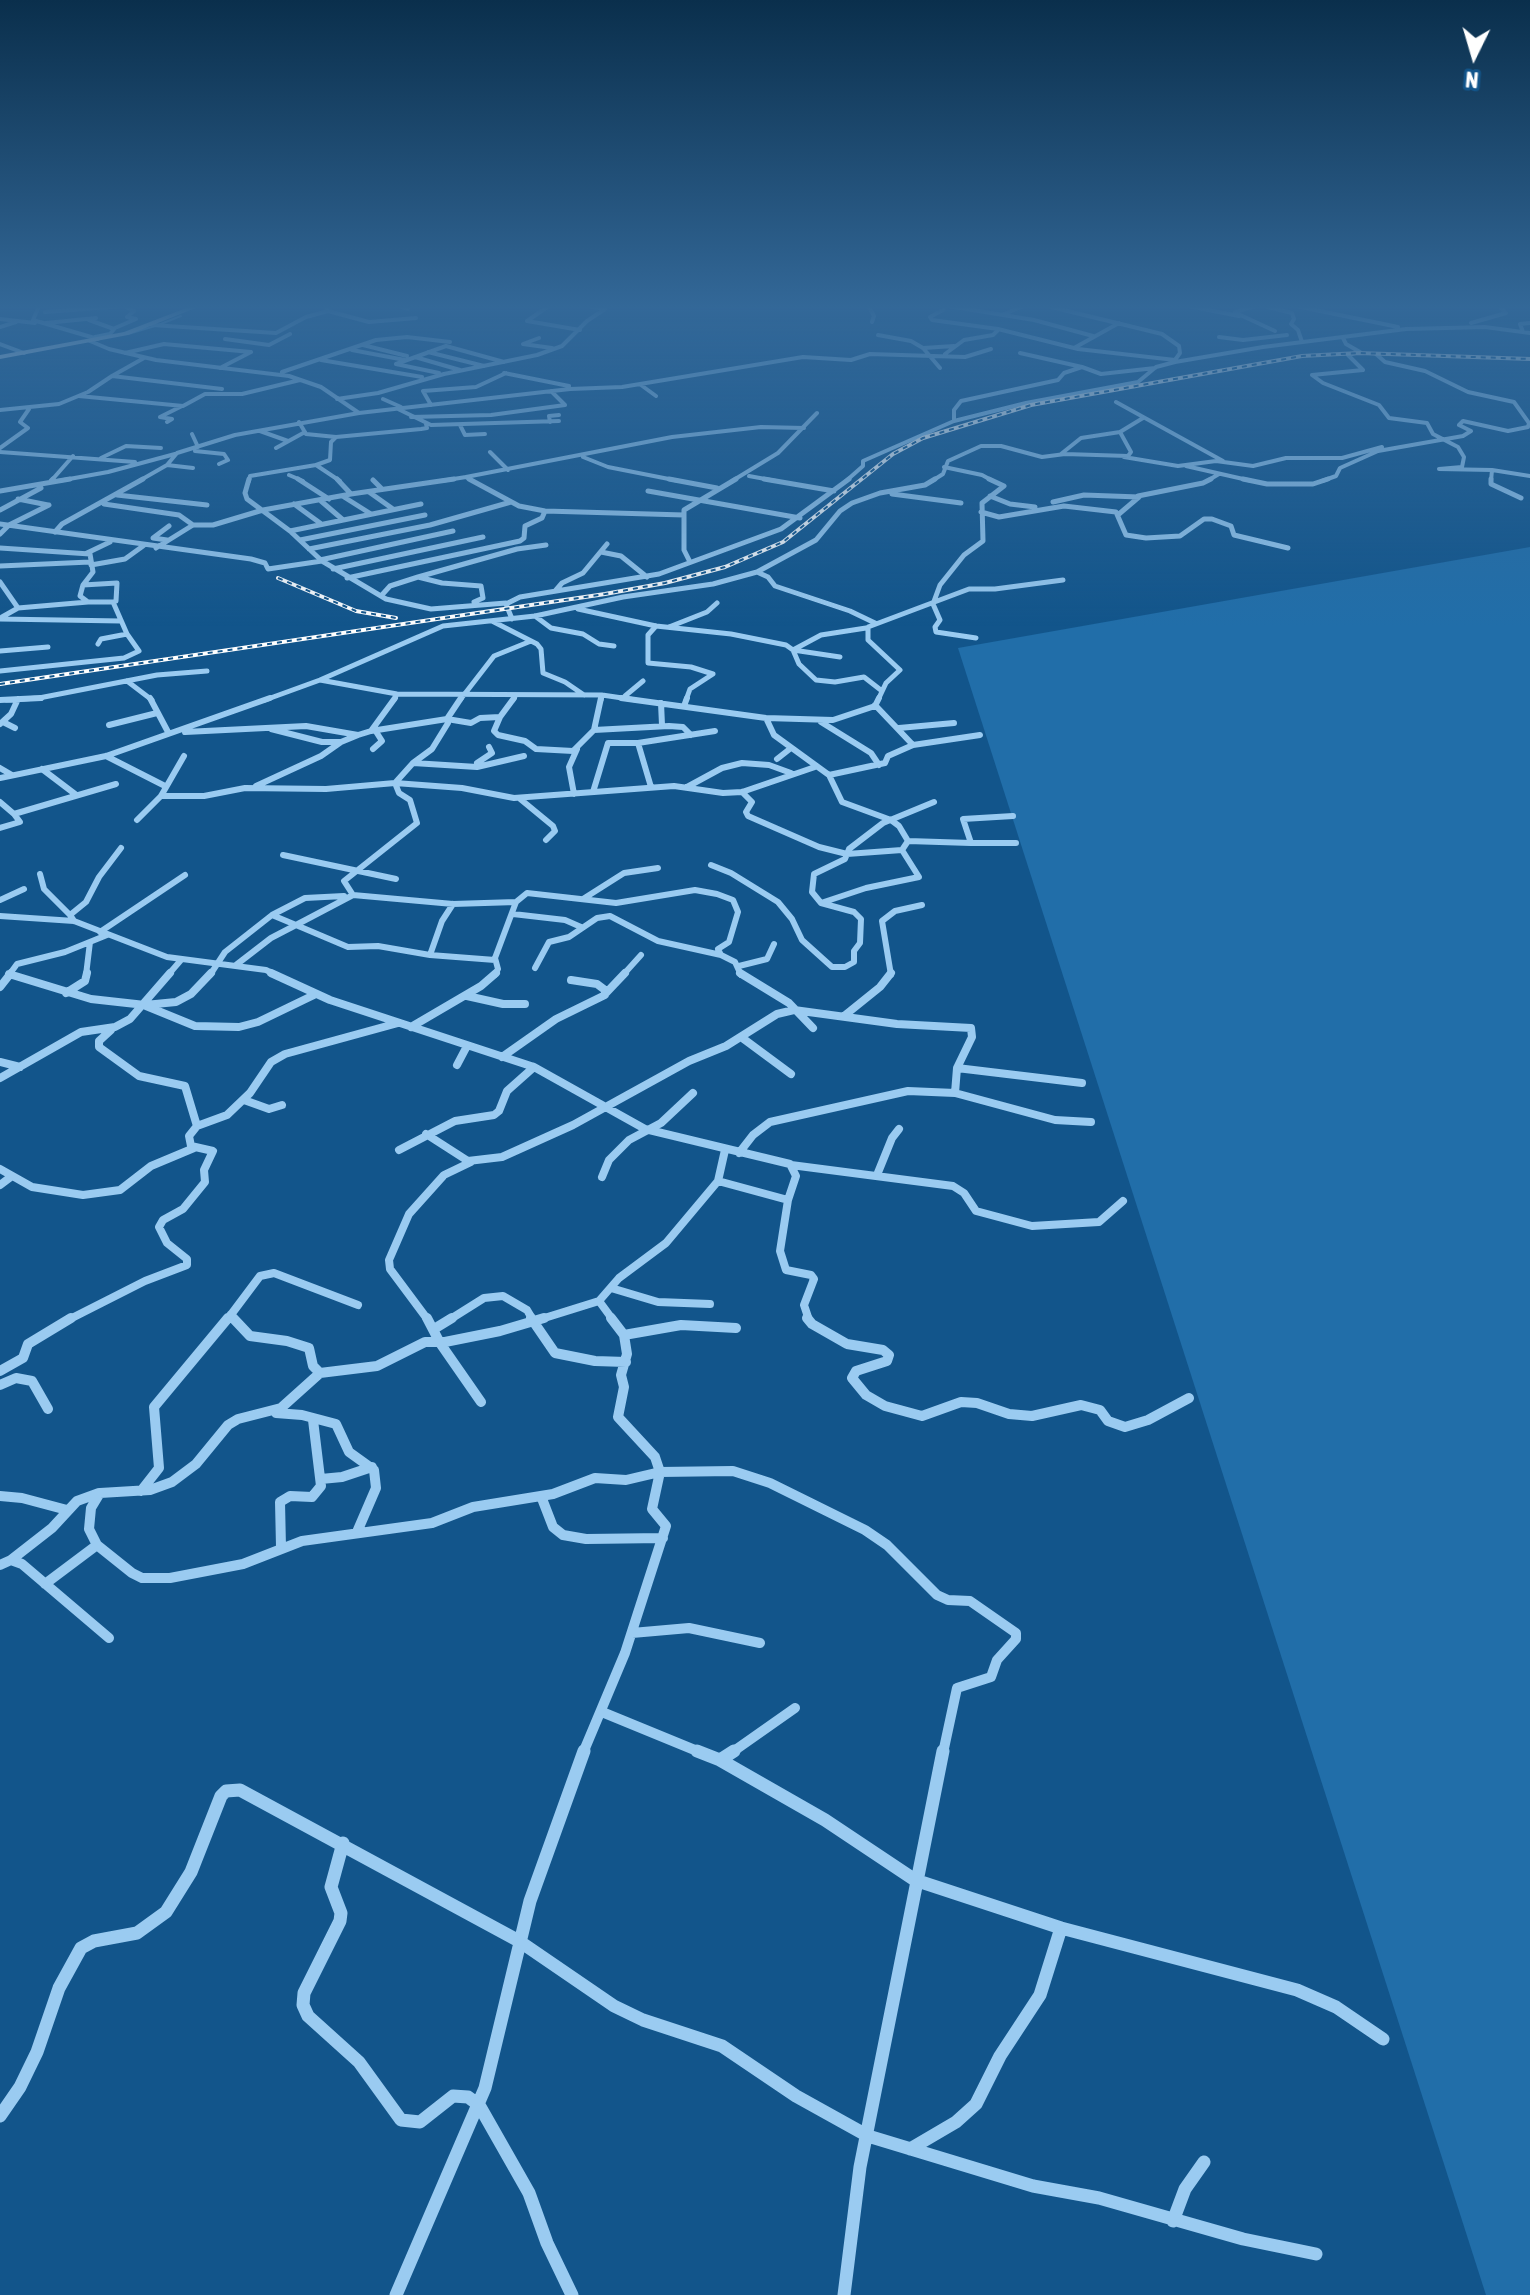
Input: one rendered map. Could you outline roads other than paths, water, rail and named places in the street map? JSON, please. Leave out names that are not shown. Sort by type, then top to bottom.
[{"type":"street","points":[[0,450],[28,428],[20,422],[27,412]]},
{"type":"street","points":[[167,422],[172,419],[160,417],[170,412]]},
{"type":"street","points":[[0,491],[108,472],[299,422],[366,412]]},
{"type":"street","points":[[405,412],[426,424],[550,422],[559,418]]},
{"type":"street","points":[[439,412],[443,416]]},
{"type":"street","points":[[411,417],[511,412]]},
{"type":"street","points":[[954,412],[954,421]]},
{"type":"street","points":[[336,437],[331,442],[330,460],[249,476],[247,499],[346,578],[381,596],[425,609],[506,603],[520,597],[647,577],[667,571],[689,560],[781,529],[834,491],[863,466],[863,461],[894,445],[954,421],[990,412]]},
{"type":"street","points":[[1133,412],[1224,462]]},
{"type":"street","points":[[1383,412],[1389,418],[1425,422],[1443,440],[1460,449],[1465,464],[1461,468],[1439,469],[1492,470],[1530,476]]},
{"type":"street","points":[[0,778],[106,756],[168,732],[229,714],[320,680],[437,628],[535,616],[691,588],[757,572],[816,540],[846,506],[880,493],[925,485],[943,474],[944,467],[953,459],[986,445],[1037,457],[1124,457],[1186,466],[1272,485],[1313,484],[1336,476],[1344,466],[1378,451],[1469,433],[1470,429],[1458,423],[1463,421],[1508,431],[1528,427],[1522,412]]},
{"type":"street","points":[[466,477],[511,502],[545,511],[682,513],[717,488],[778,453],[817,413]]},
{"type":"street","points":[[485,415],[515,418]]},
{"type":"street","points":[[1061,455],[1081,438],[1120,432],[1143,418]]},
{"type":"street","points":[[299,422],[305,432]]},
{"type":"street","points":[[276,448],[305,432],[336,437],[421,429],[427,428],[426,424]]},
{"type":"street","points":[[460,425],[463,434],[485,434]]},
{"type":"street","points":[[156,548],[193,525],[213,525],[294,504],[583,457],[672,437],[736,429],[804,428]]},
{"type":"street","points":[[260,431],[288,441]]},
{"type":"street","points":[[1120,432],[1131,452],[1124,457]]},
{"type":"street","points":[[192,434],[195,449]]},
{"type":"street","points":[[100,458],[126,446],[161,448]]},
{"type":"street","points":[[1186,466],[1224,462],[1257,466],[1286,458],[1330,460],[1375,447],[1397,447]]},
{"type":"street","points":[[195,449],[224,454],[228,460],[219,464]]},
{"type":"street","points":[[0,450],[140,463]]},
{"type":"street","points":[[490,452],[508,470]]},
{"type":"street","points":[[55,532],[62,524],[103,504],[167,465],[175,454]]},
{"type":"street","points":[[0,510],[31,491],[50,485],[73,456]]},
{"type":"street","points":[[583,457],[608,467],[717,488]]},
{"type":"street","points":[[167,465],[193,468]]},
{"type":"street","points":[[316,465],[330,472],[351,494]]},
{"type":"street","points":[[944,467],[982,475],[1003,484],[982,503],[981,545],[964,555],[940,585],[934,600],[933,608],[940,620],[935,627],[936,632],[976,638]]},
{"type":"street","points":[[1492,470],[1491,484],[1521,498]]},
{"type":"street","points":[[981,512],[999,517],[1084,495],[1138,496],[1203,483],[1219,474]]},
{"type":"street","points":[[289,475],[306,482],[329,499]]},
{"type":"street","points":[[749,476],[834,491]]},
{"type":"street","points":[[373,480],[382,489]]},
{"type":"street","points":[[648,491],[800,518]]},
{"type":"street","points":[[369,492],[393,509]]},
{"type":"street","points":[[880,493],[961,503]]},
{"type":"street","points":[[116,495],[207,505]]},
{"type":"street","points":[[990,496],[1010,504],[1039,508],[1070,506],[1119,514],[1139,499],[1138,496]]},
{"type":"street","points":[[344,497],[371,514]]},
{"type":"street","points":[[0,534],[9,525],[49,505],[18,499]]},
{"type":"street","points":[[321,501],[342,519]]},
{"type":"street","points":[[309,549],[430,525],[511,502]]},
{"type":"street","points":[[103,504],[179,515],[193,525]]},
{"type":"street","points":[[294,504],[320,523]]},
{"type":"street","points":[[290,531],[421,504]]},
{"type":"street","points":[[346,578],[520,541],[524,538],[526,524],[542,518],[545,511]]},
{"type":"street","points":[[682,513],[684,550],[689,560]]},
{"type":"street","points":[[1119,514],[1124,532],[1131,536],[1180,536],[1204,519],[1212,519],[1231,526],[1234,535],[1288,548]]},
{"type":"street","points":[[300,540],[425,515]]},
{"type":"street","points":[[0,524],[110,542],[256,560],[265,563],[268,569],[321,561],[453,531]]},
{"type":"street","points":[[168,540],[153,538],[169,526]]},
{"type":"street","points":[[333,569],[483,537]]},
{"type":"street","points":[[0,556],[3,548],[87,553],[110,542]]},
{"type":"street","points":[[556,590],[562,583],[583,573],[607,544]]},
{"type":"street","points":[[381,596],[390,586],[418,577],[517,549],[546,545]]},
{"type":"street","points":[[0,566],[91,564],[125,559],[143,546]]},
{"type":"street","points":[[601,552],[621,556],[647,577]]},
{"type":"street","points":[[87,553],[93,572],[83,585],[80,596],[88,602]]},
{"type":"street","points":[[757,572],[768,577],[775,586],[850,611],[875,623]]},
{"type":"street","points":[[418,577],[442,583],[481,586],[482,599],[462,606]]},
{"type":"street","points":[[793,650],[821,635],[866,628],[969,589],[995,589],[1063,580]]},
{"type":"street","points":[[0,582],[11,596],[17,612]]},
{"type":"street","points":[[83,585],[117,583],[116,601]]},
{"type":"street","points":[[0,598],[11,596]]},
{"type":"street","points":[[0,619],[17,612],[88,602],[113,602],[127,634],[139,648],[134,656],[0,671]]},
{"type":"street","points":[[506,603],[512,619]]},
{"type":"street","points":[[668,628],[707,612],[717,603]]},
{"type":"street","points":[[574,608],[668,628],[731,634],[786,645],[793,650],[840,657]]},
{"type":"street","points":[[17,612],[121,621]]},
{"type":"street","points":[[535,616],[551,628],[577,632],[599,644],[614,646]]},
{"type":"street","points":[[491,620],[541,649],[543,673],[565,682],[584,695]]},
{"type":"street","points":[[656,626],[648,635],[648,663],[691,667],[714,676],[690,689],[684,706]]},
{"type":"street","points":[[320,680],[397,694],[602,695],[766,718],[821,721],[849,716],[875,705],[887,681],[899,673],[900,667],[868,640],[866,628]]},
{"type":"street","points":[[98,644],[101,639],[127,634]]},
{"type":"street","points":[[395,783],[413,763],[432,749],[465,692],[497,654],[531,641]]},
{"type":"street","points":[[0,651],[48,647]]},
{"type":"street","points":[[793,650],[799,664],[816,680],[835,682],[864,677],[882,691]]},
{"type":"street","points":[[0,700],[59,695],[163,674],[207,671]]},
{"type":"street","points":[[127,681],[154,701],[168,732]]},
{"type":"street","points":[[625,697],[643,681]]},
{"type":"street","points":[[373,730],[397,694]]},
{"type":"street","points":[[516,695],[500,717],[494,731],[498,735],[524,740],[536,749],[573,751],[578,748]]},
{"type":"street","points":[[574,794],[569,767],[578,748],[594,730],[602,695]]},
{"type":"street","points":[[15,728],[1,723],[18,699]]},
{"type":"street","points":[[661,703],[662,725]]},
{"type":"street","points":[[875,705],[913,745]]},
{"type":"street","points":[[109,725],[157,713]]},
{"type":"street","points":[[252,788],[321,756],[341,742],[373,730],[447,719],[471,723],[480,718],[500,717]]},
{"type":"street","points":[[766,718],[770,731],[829,775],[842,802],[891,820],[908,841],[1016,843]]},
{"type":"street","points":[[821,721],[871,753],[879,765]]},
{"type":"street","points":[[899,728],[954,723]]},
{"type":"street","points":[[594,730],[662,725],[683,727],[691,735]]},
{"type":"street","points":[[153,738],[228,727],[315,727],[358,735]]},
{"type":"street","points":[[271,729],[310,741],[341,742]]},
{"type":"street","points":[[373,730],[382,742],[373,749]]},
{"type":"street","points":[[593,792],[606,743],[638,743],[715,731]]},
{"type":"street","points":[[829,775],[879,765],[887,762],[888,756],[913,745],[980,735]]},
{"type":"street","points":[[638,743],[651,787]]},
{"type":"street","points":[[469,766],[492,753],[489,747]]},
{"type":"street","points":[[777,759],[791,748]]},
{"type":"street","points":[[106,756],[165,786]]},
{"type":"street","points":[[137,820],[161,796],[184,756]]},
{"type":"street","points":[[413,763],[469,766],[524,756]]},
{"type":"street","points":[[687,787],[722,768],[742,763],[769,765],[791,773]]},
{"type":"street","points":[[161,796],[204,796],[252,788],[326,789],[395,783],[462,788],[518,798],[651,787],[687,787],[710,794],[742,792],[815,767]]},
{"type":"street","points":[[0,768],[12,775]]},
{"type":"street","points":[[42,769],[75,794]]},
{"type":"street","points":[[353,895],[343,882],[417,823],[410,800],[399,793],[395,783]]},
{"type":"street","points":[[14,814],[116,784]]},
{"type":"street","points":[[742,792],[752,802],[746,812],[751,818],[819,847],[847,854],[902,850]]},
{"type":"street","points":[[518,798],[553,826],[555,831],[546,840]]},
{"type":"street","points":[[0,802],[20,822],[0,828]]},
{"type":"street","points":[[711,865],[731,873],[778,902],[792,919],[800,938],[832,967],[848,966],[854,962],[854,951],[860,943],[861,919],[854,912],[821,903],[812,892],[814,874],[845,859],[874,829],[934,802]]},
{"type":"street","points":[[971,843],[963,819],[1013,816]]},
{"type":"street","points":[[902,850],[908,841]]},
{"type":"street","points":[[72,918],[121,848]]},
{"type":"street","points":[[821,903],[866,888],[918,878],[902,850]]},
{"type":"street","points":[[283,855],[396,879]]},
{"type":"street","points":[[583,899],[624,873],[658,868]]},
{"type":"street","points":[[40,874],[44,889],[72,918],[103,933],[181,960],[266,970],[317,994],[534,1067],[645,1129],[790,1164],[953,1186],[964,1193],[978,1212],[1032,1226],[1099,1222],[1123,1201]]},
{"type":"street","points":[[0,987],[20,963],[90,942],[185,875]]},
{"type":"street","points":[[0,900],[24,889]]},
{"type":"street","points":[[411,1027],[495,975],[498,969],[495,960],[516,902],[527,893],[600,903],[621,903],[695,890],[726,896],[733,900],[738,912],[729,942],[718,949],[721,955]]},
{"type":"street","points":[[236,965],[271,938],[353,895]]},
{"type":"street","points":[[145,1005],[181,1000],[207,979],[225,952],[272,915],[305,898],[353,895],[453,904],[516,902]]},
{"type":"street","points":[[600,903],[605,916],[658,941],[721,955],[739,966],[742,976],[794,1010],[813,1028]]},
{"type":"street","points":[[430,955],[442,921],[453,904]]},
{"type":"street","points":[[844,1016],[891,974],[882,921],[895,911],[922,905]]},
{"type":"street","points":[[513,914],[565,920],[581,927]]},
{"type":"street","points":[[272,915],[348,947],[378,946],[430,955],[495,960]]},
{"type":"street","points":[[0,916],[72,918]]},
{"type":"street","points":[[535,968],[549,942],[569,937],[581,927],[605,916]]},
{"type":"street","points":[[65,993],[85,981],[92,952],[90,942]]},
{"type":"street","points":[[739,966],[767,959],[774,944]]},
{"type":"street","points":[[502,1057],[556,1019],[599,1000],[641,955]]},
{"type":"street","points":[[181,960],[145,1005],[130,1019],[102,1036],[99,1047],[139,1076],[185,1086],[197,1126]]},
{"type":"street","points":[[9,974],[65,993],[145,1005],[195,1026],[239,1027],[258,1022],[317,994]]},
{"type":"street","points":[[571,980],[597,984],[606,993]]},
{"type":"street","points":[[466,995],[500,1004],[525,1004]]},
{"type":"street","points":[[481,1402],[440,1343],[412,1295],[390,1269],[391,1251],[409,1214],[451,1170],[518,1151],[741,1037],[777,1014],[794,1010],[897,1024],[971,1028],[972,1037],[957,1068],[955,1093]]},
{"type":"street","points":[[194,1148],[189,1140],[197,1126],[220,1119],[244,1100],[271,1062],[285,1054],[361,1036],[398,1023]]},
{"type":"street","points":[[0,1078],[81,1032],[115,1027]]},
{"type":"street","points":[[741,1037],[791,1074]]},
{"type":"street","points":[[457,1065],[467,1046]]},
{"type":"street","points":[[0,1062],[21,1067]]},
{"type":"street","points":[[399,1150],[426,1134],[460,1120],[494,1115],[499,1111],[507,1091],[534,1067]]},
{"type":"street","points":[[957,1068],[1082,1083]]},
{"type":"street","points":[[602,1177],[609,1160],[645,1129],[664,1120],[693,1093]]},
{"type":"street","points":[[739,1153],[759,1129],[775,1120],[896,1093],[955,1093],[1055,1120],[1091,1122]]},
{"type":"street","points":[[244,1100],[269,1109],[282,1105]]},
{"type":"street","points":[[877,1175],[892,1138],[899,1129]]},
{"type":"street","points":[[426,1134],[452,1153],[472,1162]]},
{"type":"street","points":[[0,1169],[32,1187],[83,1195],[110,1192],[127,1186],[151,1166],[194,1148],[213,1151],[204,1170],[205,1182],[183,1209],[163,1220],[159,1227],[167,1243],[187,1259],[187,1265],[145,1281],[70,1318],[28,1344],[23,1358],[0,1371]]},
{"type":"street","points":[[271,1413],[288,1404],[320,1373],[377,1366],[425,1342],[440,1343],[500,1331],[599,1301],[673,1236],[718,1181],[725,1150]]},
{"type":"street","points":[[790,1164],[796,1176],[788,1200],[780,1251],[782,1265],[786,1270],[807,1273],[814,1279],[804,1305],[805,1315],[812,1324],[828,1336],[847,1344],[883,1350],[889,1355],[887,1361],[856,1371],[852,1378],[866,1395],[885,1406],[922,1416],[961,1402],[977,1403],[1009,1414],[1032,1416],[1081,1405],[1100,1410],[1108,1421],[1125,1427],[1148,1420],[1189,1398]]},
{"type":"street","points":[[0,1185],[12,1176]]},
{"type":"street","points":[[718,1181],[788,1200]]},
{"type":"street","points":[[141,1492],[159,1468],[154,1407],[255,1281],[267,1272],[358,1305]]},
{"type":"street","points":[[611,1288],[658,1302],[710,1304]]},
{"type":"street","points":[[434,1329],[493,1295],[503,1296],[522,1304],[555,1353],[595,1361],[626,1362]]},
{"type":"street","points":[[396,2295],[479,2105],[519,1941],[541,1869],[585,1747],[632,1633],[663,1538],[665,1522],[652,1509],[660,1472],[650,1449],[618,1417],[624,1387],[621,1375],[626,1362],[624,1335],[599,1301]]},
{"type":"street","points":[[231,1314],[250,1336],[287,1341],[309,1348],[313,1366],[320,1373]]},
{"type":"street","points":[[624,1335],[681,1325],[736,1328]]},
{"type":"street","points":[[0,1385],[16,1378],[32,1381],[48,1409]]},
{"type":"street","points":[[6,1562],[52,1528],[82,1498],[100,1493],[141,1492],[162,1487],[186,1472],[228,1425],[249,1416],[271,1413],[302,1415],[336,1424],[349,1452],[372,1467],[376,1473],[376,1488],[357,1532]]},
{"type":"street","points":[[281,1547],[280,1502],[290,1496],[317,1495],[321,1479],[316,1460],[313,1420]]},
{"type":"street","points":[[321,1479],[342,1477],[372,1467]]},
{"type":"street","points":[[100,1493],[94,1500],[89,1518],[89,1529],[97,1545],[132,1573],[154,1579],[243,1564],[281,1547],[357,1532],[432,1523],[473,1507],[541,1496],[595,1478],[631,1479],[660,1472],[733,1471],[770,1483],[876,1536],[937,1595],[948,1600],[970,1601],[1016,1633],[1016,1639],[1000,1655],[991,1677],[957,1688],[915,1880],[860,2167],[844,2295]]},
{"type":"street","points":[[0,1496],[22,1498],[67,1510]]},
{"type":"street","points":[[541,1496],[553,1527],[563,1535],[586,1539],[663,1538]]},
{"type":"street","points":[[45,1584],[97,1545]]},
{"type":"street","points":[[6,1562],[22,1564],[109,1638]]},
{"type":"street","points":[[632,1633],[689,1628],[760,1643]]},
{"type":"street","points":[[720,1760],[795,1708]]},
{"type":"street","points":[[602,1712],[720,1760],[825,1820],[915,1880],[1061,1928],[1297,1990],[1336,2007],[1383,2039]]},
{"type":"street","points":[[0,2116],[20,2087],[37,2052],[54,2001],[76,1956],[94,1941],[137,1933],[166,1912],[191,1872],[218,1803],[226,1791],[240,1790],[343,1843],[519,1941],[614,2006],[654,2024],[722,2046],[796,2096],[868,2136],[1033,2186],[1099,2198],[1173,2221],[1316,2254]]},
{"type":"street","points":[[343,1843],[331,1887],[341,1913],[340,1921],[304,1993],[303,2005],[308,2016],[359,2062],[401,2120],[420,2122],[453,2096],[468,2097],[479,2105],[529,2193],[547,2243],[572,2295]]},
{"type":"street","points":[[910,2149],[956,2122],[976,2104],[1000,2056],[1040,1995],[1061,1928]]},
{"type":"street","points":[[1173,2221],[1185,2189],[1204,2162]]},
{"type":"railway","points":[[0,684],[605,594],[665,583],[725,567],[783,542],[893,454],[923,438],[1008,412]]},
{"type":"railway","points":[[278,578],[356,611],[396,618]]}]
